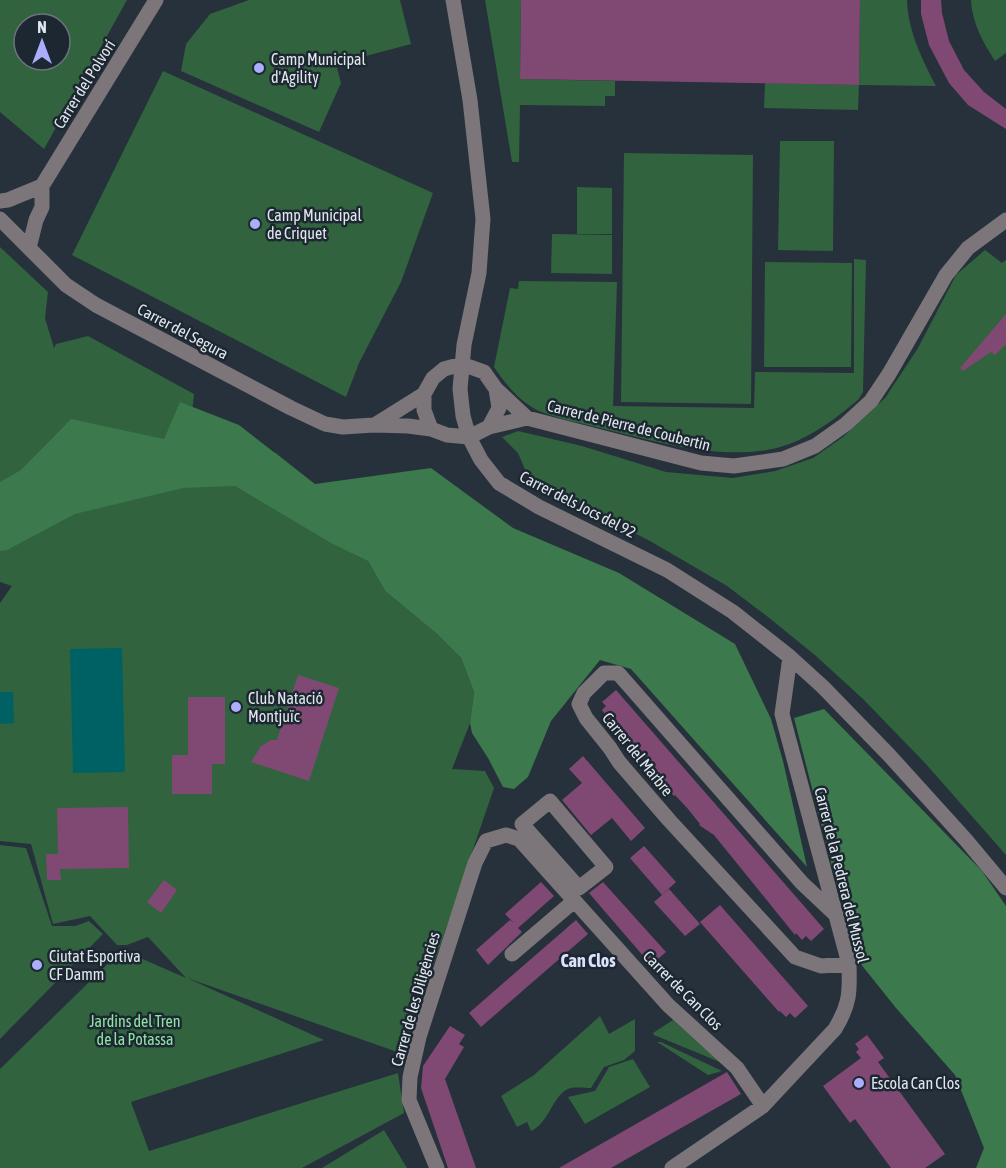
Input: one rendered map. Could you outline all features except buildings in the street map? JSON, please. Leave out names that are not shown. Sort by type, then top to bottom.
[{"type":"street","name":"Carrer del Polvorí","points":[[29,248],[42,207],[42,186],[156,0]]},
{"type":"street","name":"Carrer dels Jocs del 92","points":[[453,0],[470,100],[483,219],[479,273],[464,345],[460,389],[463,416],[469,437],[481,460],[499,483],[539,507],[667,570],[733,612],[790,657],[890,755],[1006,888]]},
{"type":"street","points":[[0,201],[42,186]]},
{"type":"street","name":"Carrer del Segura","points":[[0,219],[66,285],[96,305],[325,424],[343,427],[374,425],[431,429],[447,435],[469,437]]},
{"type":"street","name":"Carrer de Pierre de Coubertin","points":[[469,437],[489,427],[527,418],[701,463],[734,466],[783,459],[815,446],[846,424],[871,401],[890,374],[946,275],[968,248],[1006,220]]},
{"type":"street","name":"Carrer de Pierre de Coubertin","points":[[462,363],[484,372],[496,389],[527,418]]},
{"type":"street","name":"Carrer del Segura","points":[[374,425],[424,394],[433,378],[444,369],[462,363]]},
{"type":"street","points":[[489,427],[499,408],[496,389]]},
{"type":"street","points":[[424,394],[424,410],[431,429]]},
{"type":"street","name":"Carrer de la Pedrera del Mussol","points":[[672,1168],[763,1106],[835,1029],[841,1019],[850,992],[849,964],[782,714],[790,657]]},
{"type":"street","name":"Carrer del Marbre","points":[[837,916],[802,883],[618,673],[604,673],[584,693],[579,704],[586,718],[618,762],[795,957],[821,966],[849,964]]},
{"type":"street","points":[[550,801],[606,867],[579,888],[522,824],[550,801]]},
{"type":"street","name":"Carrer de Can Clos","points":[[486,841],[506,835],[519,839],[668,1005],[737,1068],[763,1106]]},
{"type":"street","name":"Carrer de les Diligències","points":[[437,1168],[409,1100],[410,1077],[419,1038],[475,863],[486,841]]},
{"type":"street","points":[[512,954],[574,901]]},
{"type":"green space","points":[[0,0],[127,0],[44,149],[0,112]]},
{"type":"green space","name":"Camp Municipal d'Agility","points":[[249,0],[400,0],[411,44],[336,64],[341,83],[319,132],[181,71],[186,44],[210,14]]},
{"type":"green space","points":[[485,0],[521,0],[520,79],[615,81],[615,96],[605,96],[605,106],[520,105],[519,162],[512,162]]},
{"type":"green space","points":[[860,0],[907,0],[913,34],[936,86],[859,85]]},
{"type":"green space","points":[[971,0],[1006,0],[1006,53],[995,61],[976,24]]},
{"type":"green space","name":"Camp Municipal de Criquet","points":[[163,71],[433,193],[401,282],[359,363],[346,397],[72,255]]},
{"type":"green space","points":[[765,83],[859,85],[858,110],[764,108]]},
{"type":"green space","points":[[780,141],[834,141],[833,251],[778,250]]},
{"type":"green space","points":[[624,153],[753,155],[751,404],[621,402]]},
{"type":"green space","points":[[577,187],[612,188],[612,234],[577,234]]},
{"type":"green space","points":[[552,234],[612,235],[612,274],[551,273]]},
{"type":"green space","name":"Club Natació Montjuïc","points":[[0,247],[48,292],[45,318],[54,348],[56,344],[88,336],[194,394],[188,451],[225,438],[276,453],[303,475],[368,561],[385,591],[437,634],[461,658],[474,692],[470,723],[452,769],[485,771],[494,788],[403,1054],[187,978],[324,1040],[131,1102],[149,1151],[398,1073],[404,1113],[302,1168],[0,1168],[0,1069],[122,950],[186,978],[148,937],[127,945],[117,945],[90,916],[53,924],[31,844],[0,841],[0,603],[12,586],[0,582]]},
{"type":"green space","points":[[985,250],[1002,263],[1006,260],[1006,855],[925,763],[863,699],[816,656],[727,586],[650,541],[529,479],[518,453],[502,437],[518,431],[582,446],[666,472],[733,478],[775,471],[813,458],[843,437],[885,398],[918,348],[956,275]]},
{"type":"green space","points":[[854,259],[866,260],[863,392],[858,400],[827,424],[793,443],[780,447],[746,452],[703,450],[681,447],[557,417],[535,409],[517,396],[494,367],[510,288],[518,289],[519,281],[617,282],[613,406],[754,408],[755,372],[854,373]]},
{"type":"green space","points":[[765,262],[852,263],[851,367],[764,367]]},
{"type":"green space","name":"Ciutat Esportiva CF Damm","points":[[0,845],[26,848],[52,926],[75,926],[89,921],[103,934],[0,1039]]},
{"type":"green space","points":[[600,1016],[609,1034],[635,1019],[635,1051],[624,1060],[604,1067],[591,1088],[571,1088],[565,1091],[543,1121],[531,1131],[527,1122],[517,1127],[501,1096],[534,1075]]},
{"type":"green space","points":[[673,1020],[720,1062],[654,1035],[653,1033]]},
{"type":"green space","points":[[657,1042],[661,1042],[722,1071],[708,1075]]},
{"type":"green space","points":[[633,1059],[650,1087],[585,1124],[568,1097],[595,1091],[609,1067]]},
{"type":"green space","points":[[384,1130],[407,1168],[322,1168]]},
{"type":"shaded area","points":[[180,402],[239,425],[315,484],[431,468],[513,528],[619,573],[735,644],[771,719],[807,867],[631,669],[600,660],[551,721],[528,777],[514,789],[503,787],[472,733],[470,723],[474,692],[461,658],[437,634],[385,591],[368,561],[331,543],[235,486],[183,488],[75,514],[7,550],[0,551],[0,482],[21,470],[71,419],[164,439]]},
{"type":"shaded area","points":[[122,648],[125,772],[73,773],[70,649]]},
{"type":"shaded area","points":[[0,692],[13,692],[14,723],[0,724]]},
{"type":"shaded area","points":[[824,709],[982,871],[1006,906],[1006,1168],[976,1168],[984,1148],[955,1075],[860,963],[836,882],[794,718]]},
{"type":"place","name":"Camp Municipal d'Agility","points":[[259,68]]},
{"type":"place","name":"Camp Municipal de Criquet","points":[[255,224]]},
{"type":"place","name":"Club Natació Montjuïc","points":[[236,707]]},
{"type":"place","name":"Ciutat Esportiva CF Damm","points":[[37,965]]},
{"type":"place","name":"Escola Can Clos","points":[[859,1083]]},
{"type":"district","name":"Can Clos","points":[[588,961]]},
{"type":"park label","name":"Jardins del Tren de la Potassa","points":[[135,1030]]}]
